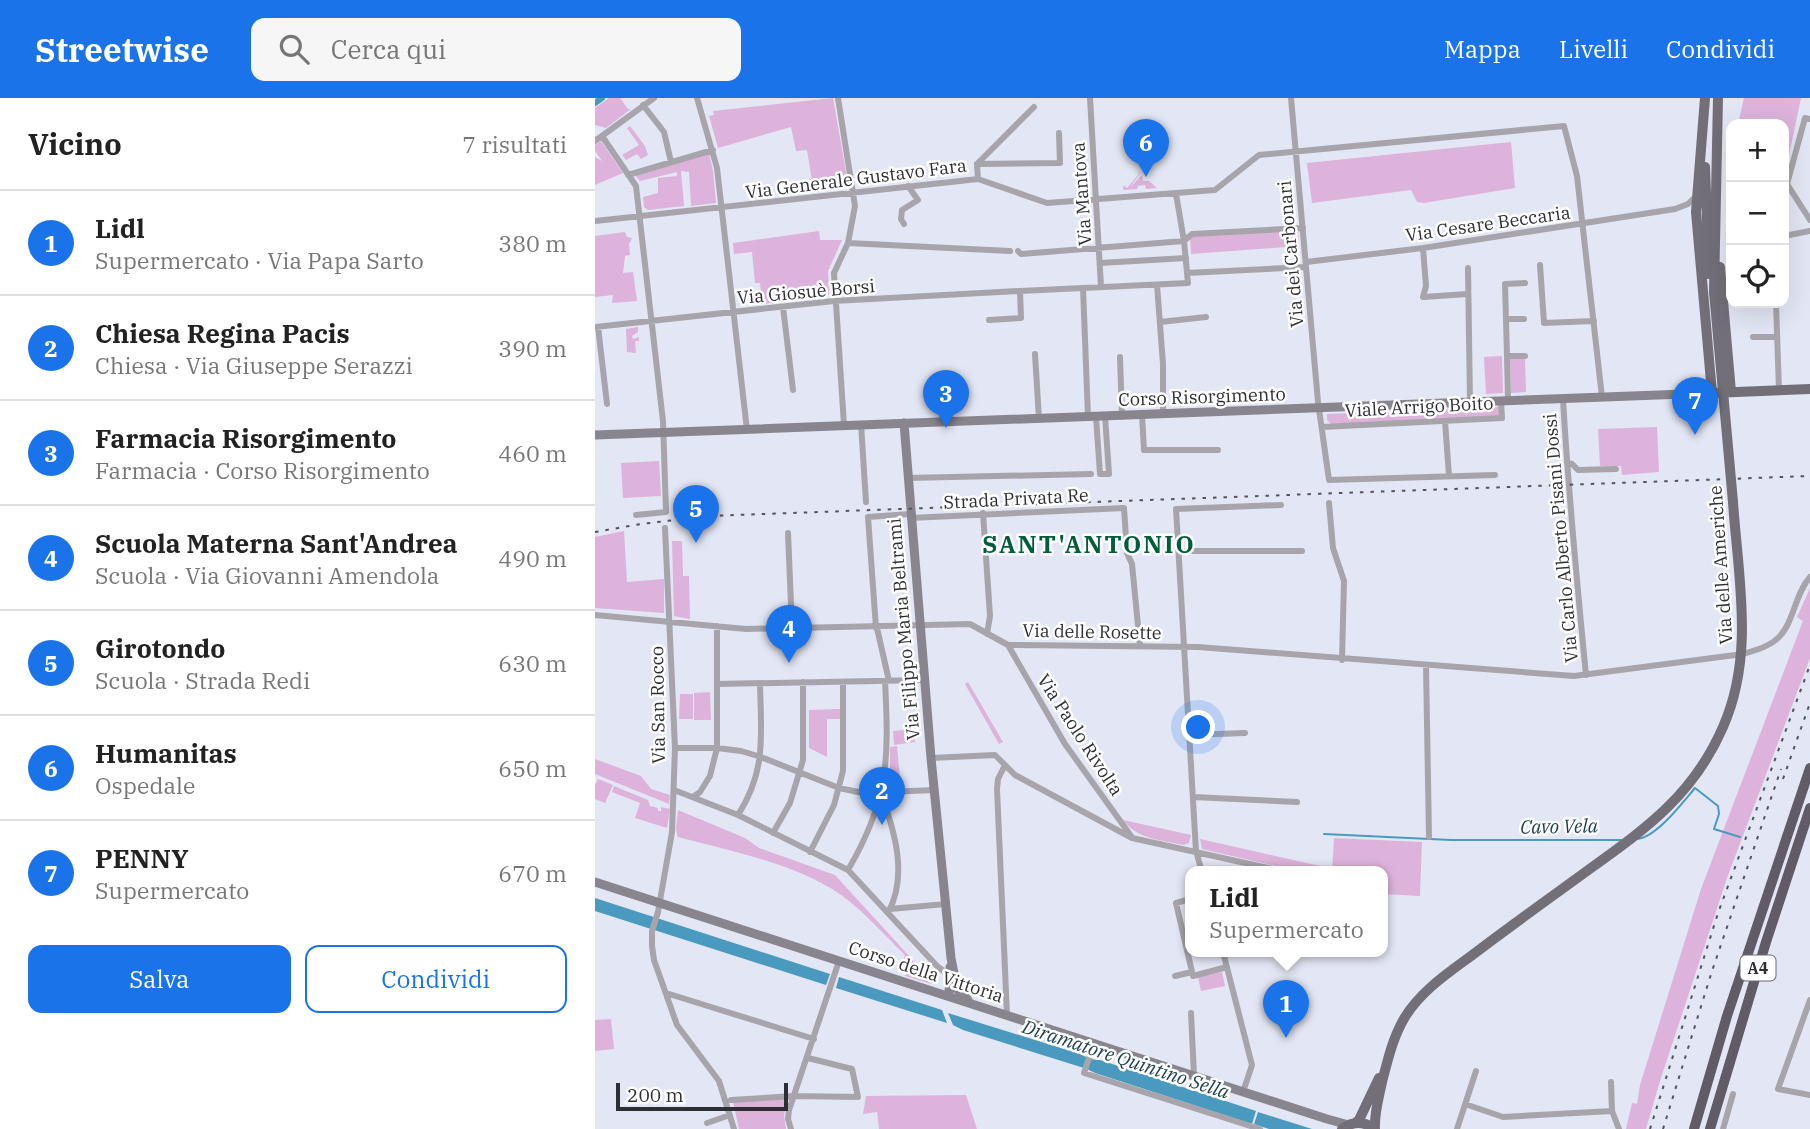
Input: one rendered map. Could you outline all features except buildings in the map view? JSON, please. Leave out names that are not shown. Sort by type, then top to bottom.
[{"type":"highway","name":"A4","points":[[1695,1129],[1727,1016],[1810,768]]},
{"type":"highway","name":"A4","points":[[1710,1129],[1766,942],[1810,808]]},
{"type":"highway","points":[[1795,874],[1810,828]]},
{"type":"highway","points":[[1723,1082],[1741,1044]]},
{"type":"main road","points":[[1705,98],[1696,212],[1712,393]]},
{"type":"main road","name":"Via delle Americhe","points":[[1375,1129],[1377,1108],[1395,1036],[1420,997],[1675,802],[1710,755],[1734,698],[1743,654],[1743,626],[1714,292],[1718,98]]},
{"type":"main road","name":"Via delle Americhe","points":[[1704,127],[1709,270],[1714,292]]},
{"type":"main road","points":[[1696,212],[1703,218],[1707,233]]},
{"type":"main road","points":[[1716,219],[1731,392]]},
{"type":"main road","name":"Corso Risorgimento","points":[[595,435],[1810,389]]},
{"type":"main road","name":"Via Filippo Maria Beltrami","points":[[904,423],[953,994]]},
{"type":"main road","name":"Corso della Vittoria","points":[[595,882],[839,961],[953,994],[972,1004],[1349,1125]]},
{"type":"main road","name":"Via Filippo Maria Beltrami","points":[[951,958],[953,994]]},
{"type":"main road","name":"Via delle Americhe","points":[[1349,1125],[1359,1120],[1387,1062]]},
{"type":"main road","points":[[1327,1119],[1334,1129]]},
{"type":"main road","points":[[1349,1125],[1366,1124],[1375,1129]]},
{"type":"street","points":[[595,141],[654,98]]},
{"type":"street","points":[[697,98],[713,150],[722,208],[747,430]]},
{"type":"street","points":[[838,98],[854,193],[853,223],[848,243],[834,273],[844,425]]},
{"type":"street","name":"Via Mantova","points":[[1090,98],[1101,288]]},
{"type":"street","name":"Via dei Carbonari","points":[[1291,98],[1319,408],[1329,480],[1449,476]]},
{"type":"street","points":[[643,105],[664,132],[671,162]]},
{"type":"street","points":[[978,179],[977,164],[1034,107]]},
{"type":"street","points":[[1810,119],[1805,118],[1787,184],[1810,220]]},
{"type":"street","name":"Via Generale Gustavo Fara","points":[[595,221],[978,179],[1047,203],[1176,194],[1215,190],[1259,155],[1564,126],[1577,176],[1582,224]]},
{"type":"street","points":[[977,164],[1060,163],[1059,133]]},
{"type":"street","points":[[601,136],[635,186],[663,433],[666,512],[636,515]]},
{"type":"street","points":[[628,175],[713,150]]},
{"type":"street","points":[[904,224],[901,219],[902,210],[918,200],[908,186]]},
{"type":"street","name":"Via Cesare Beccaria","points":[[1187,273],[1306,265],[1582,224],[1675,209],[1688,204],[1698,193]]},
{"type":"street","points":[[1176,194],[1187,273]]},
{"type":"street","name":"Via Cesare Beccaria","points":[[1675,209],[1696,212]]},
{"type":"street","points":[[1582,224],[1602,397]]},
{"type":"street","points":[[848,243],[1014,251],[1021,254],[1184,241],[1192,234],[1303,228]]},
{"type":"street","points":[[1789,235],[1810,231]]},
{"type":"street","points":[[1423,248],[1426,286],[1423,297],[1468,294]]},
{"type":"street","points":[[1100,263],[1186,258]]},
{"type":"street","points":[[1541,265],[1544,323],[1594,321]]},
{"type":"street","points":[[1468,268],[1470,402]]},
{"type":"street","name":"Via Giosuè Borsi","points":[[596,327],[834,301],[1188,283],[1187,273]]},
{"type":"street","points":[[1504,400],[1507,356],[1505,284],[1525,283]]},
{"type":"street","points":[[1157,285],[1163,414]]},
{"type":"street","points":[[1083,288],[1097,417],[1100,474],[1109,474],[1097,417]]},
{"type":"street","points":[[989,320],[1021,318],[1020,291]]},
{"type":"street","points":[[783,307],[793,390]]},
{"type":"street","points":[[1776,308],[1779,390]]},
{"type":"street","points":[[1160,322],[1206,317]]},
{"type":"street","points":[[1506,319],[1524,319]]},
{"type":"street","points":[[596,327],[607,404]]},
{"type":"street","points":[[1753,337],[1777,337]]},
{"type":"street","points":[[1035,354],[1039,419]]},
{"type":"street","points":[[1507,356],[1525,356]]},
{"type":"street","points":[[1120,357],[1122,416]]},
{"type":"street","name":"Via Carlo Alberto Pisani Dossi","points":[[1563,398],[1586,675]]},
{"type":"street","name":"Viale Arrigo Boito","points":[[1322,427],[1502,418],[1504,400]]},
{"type":"street","points":[[1142,415],[1143,450],[1218,450]]},
{"type":"street","points":[[1445,421],[1449,476],[1495,475]]},
{"type":"street","points":[[861,424],[866,502]]},
{"type":"street","points":[[1567,463],[1578,470],[1616,469]]},
{"type":"street","points":[[908,478],[1091,474]]},
{"type":"street","points":[[1329,503],[1333,548],[1344,581],[1342,660]]},
{"type":"street","points":[[1200,866],[1196,851],[1176,509],[1281,505]]},
{"type":"street","name":"Strada Privata Re","points":[[876,628],[869,517],[1124,508],[1127,553],[1132,564],[1140,646]]},
{"type":"street","points":[[983,513],[990,616],[987,634]]},
{"type":"street","name":"Via San Rocco","points":[[665,528],[675,748],[674,790],[672,832],[653,929],[654,960],[682,1034],[719,1081],[734,1129]]},
{"type":"street","points":[[788,533],[792,628]]},
{"type":"street","points":[[1179,551],[1302,551]]},
{"type":"street","name":"Via delle Rosette","points":[[595,615],[717,626],[792,628],[970,625],[1008,645],[1184,647],[1277,652],[1426,666],[1586,675],[1743,654],[1765,647],[1782,633],[1798,596],[1810,577]]},
{"type":"street","points":[[693,797],[711,776],[717,748],[717,626]]},
{"type":"street","points":[[848,870],[876,816],[885,778],[887,681],[876,628]]},
{"type":"street","name":"Via Paolo Rivolta","points":[[1008,645],[1065,744],[1132,838]]},
{"type":"street","points":[[1426,666],[1429,837]]},
{"type":"street","points":[[717,684],[924,680]]},
{"type":"street","points":[[773,833],[790,803],[803,760],[803,682]]},
{"type":"street","points":[[810,852],[828,818],[839,788],[844,756],[843,682]]},
{"type":"street","points":[[738,815],[754,785],[761,757],[760,683]]},
{"type":"street","points":[[1190,735],[1245,733]]},
{"type":"street","points":[[675,748],[717,748],[761,757],[839,788],[882,794],[934,790]]},
{"type":"street","points":[[931,758],[995,755],[1015,775],[1132,838],[1260,866]]},
{"type":"street","points":[[1005,765],[1000,773],[997,789],[1007,1015]]},
{"type":"street","points":[[674,790],[738,815],[848,870],[889,911],[937,966],[950,976]]},
{"type":"street","points":[[882,794],[894,829],[898,856],[896,896],[889,911]]},
{"type":"street","points":[[1193,797],[1297,803]]},
{"type":"street","points":[[1185,900],[1176,903],[1185,942]]},
{"type":"street","points":[[889,911],[946,904]]},
{"type":"street","points":[[1189,957],[1193,976],[1227,967]]},
{"type":"street","points":[[1224,957],[1252,1065],[1243,1092]]},
{"type":"street","points":[[791,1129],[788,1119],[794,1096],[839,961]]},
{"type":"street","points":[[1175,976],[1192,972]]},
{"type":"street","points":[[666,993],[814,1039]]},
{"type":"street","points":[[1810,1000],[1778,1090],[1810,1095]]},
{"type":"street","points":[[1191,1013],[1194,1075]]},
{"type":"street","points":[[1094,1043],[1085,1071],[1260,1129]]},
{"type":"street","points":[[731,1100],[794,1096],[858,1097],[852,1069],[808,1058]]},
{"type":"street","points":[[1457,1129],[1476,1071]]},
{"type":"street","points":[[1611,1082],[1612,1111],[1619,1129]]},
{"type":"street","points":[[1723,1129],[1733,1094]]},
{"type":"street","points":[[1465,1104],[1503,1117],[1612,1111]]},
{"type":"street","points":[[706,1123],[730,1115]]},
{"type":"shaded area","points":[[609,98],[620,98],[628,109],[631,109],[606,128],[595,125],[595,108]]},
{"type":"shaded area","points":[[833,98],[848,183],[813,187],[807,150],[796,151],[791,127],[718,148],[709,116],[714,115],[713,111]]},
{"type":"shaded area","points":[[1744,98],[1801,98],[1789,155],[1789,119],[1739,119]]},
{"type":"shaded area","points":[[630,126],[645,146],[648,155],[641,159],[637,154],[626,160],[622,155],[639,145],[627,128]]},
{"type":"shaded area","points":[[601,141],[623,173],[595,185],[595,157],[602,161],[595,151],[595,145]]},
{"type":"shaded area","points":[[1511,142],[1515,188],[1424,203],[1417,202],[1411,190],[1312,203],[1307,163]]},
{"type":"shaded area","points":[[709,153],[716,203],[691,206],[689,172],[681,171],[684,206],[648,210],[644,207],[643,197],[658,193],[658,178],[677,176],[677,172],[640,181],[635,175]]},
{"type":"shaded area","points":[[1137,170],[1140,174],[1129,188],[1142,175],[1143,181],[1149,181],[1157,188],[1146,189],[1145,185],[1138,186],[1137,189],[1123,190],[1124,185],[1127,188],[1139,174]]},
{"type":"shaded area","points":[[1298,230],[1299,246],[1191,254],[1190,238],[1194,236]]},
{"type":"shaded area","points":[[819,231],[820,240],[842,240],[828,271],[829,295],[762,304],[760,283],[755,283],[752,252],[734,254],[733,243]]},
{"type":"shaded area","points":[[625,232],[627,237],[632,238],[629,244],[630,255],[625,256],[623,273],[633,272],[637,301],[612,303],[613,295],[595,297],[595,236]]},
{"type":"shaded area","points":[[638,327],[638,332],[632,336],[633,339],[639,337],[639,341],[635,341],[636,353],[627,352],[626,329]]},
{"type":"shaded area","points":[[1502,356],[1503,393],[1486,394],[1484,357]]},
{"type":"shaded area","points":[[1510,359],[1525,359],[1526,392],[1511,393]]},
{"type":"shaded area","points":[[1499,407],[1501,410],[1498,417],[1331,424],[1327,420],[1327,414]]},
{"type":"shaded area","points":[[1657,427],[1659,472],[1622,475],[1621,466],[1600,466],[1598,429]]},
{"type":"shaded area","points":[[659,461],[661,496],[623,498],[621,463]]},
{"type":"shaded area","points":[[624,531],[627,582],[664,579],[664,613],[595,608],[595,537]]},
{"type":"shaded area","points":[[672,541],[682,541],[683,576],[689,576],[690,619],[674,616]]},
{"type":"shaded area","points":[[1810,588],[1810,658],[1727,878],[1646,1129],[1626,1129],[1632,1103],[1637,1104],[1640,1085],[1701,889],[1803,621],[1797,617]]},
{"type":"shaded area","points":[[968,682],[1003,742],[999,744],[965,684]]},
{"type":"shaded area","points":[[710,692],[711,720],[694,720],[694,693]]},
{"type":"shaded area","points":[[680,694],[693,694],[693,719],[679,719]]},
{"type":"shaded area","points":[[840,709],[840,719],[827,719],[827,757],[809,748],[809,710]]},
{"type":"shaded area","points":[[914,729],[915,742],[894,745],[893,731]]},
{"type":"shaded area","points":[[897,746],[901,788],[887,790],[890,747]]},
{"type":"shaded area","points":[[595,759],[641,776],[651,789],[670,795],[669,804],[595,774]]},
{"type":"shaded area","points":[[598,779],[613,785],[605,803],[595,799]]},
{"type":"shaded area","points":[[614,786],[648,800],[650,806],[658,808],[658,811],[661,811],[661,807],[670,809],[667,828],[635,818],[640,803],[612,792]]},
{"type":"shaded area","points":[[678,810],[745,838],[759,848],[835,875],[932,984],[905,976],[909,967],[902,964],[905,955],[861,912],[832,889],[776,864],[678,837]]},
{"type":"shaded area","points":[[1123,820],[1191,835],[1189,843],[1183,845],[1150,838],[1135,831]]},
{"type":"shaded area","points":[[1334,838],[1422,842],[1420,896],[1388,894],[1388,866],[1332,866]]},
{"type":"shaded area","points":[[1200,839],[1320,866],[1275,866],[1202,849]]},
{"type":"shaded area","points":[[1222,972],[1225,986],[1201,991],[1198,977]]},
{"type":"shaded area","points":[[611,1019],[614,1049],[595,1051],[595,1020]]},
{"type":"shaded area","points":[[966,1095],[977,1129],[879,1129],[877,1112],[863,1114],[866,1096]]},
{"type":"shaded area","points":[[788,1099],[784,1115],[786,1129],[739,1129],[733,1102]]},
{"type":"water","points":[[595,898],[830,974],[826,985],[595,911]]},
{"type":"water","points":[[839,977],[942,1010],[947,1023],[836,988]]},
{"type":"water","points":[[948,1013],[1088,1058],[1084,1068],[963,1030],[953,1025]]},
{"type":"water","points":[[1090,1059],[1256,1111],[1252,1124],[1095,1073],[1087,1069]]},
{"type":"water","points":[[1258,1112],[1312,1129],[1269,1129],[1254,1124]]},
{"type":"waterway","points":[[595,103],[602,98]]},
{"type":"waterway","name":"Cavo Vela","points":[[1637,839],[1661,826],[1695,788],[1718,806],[1719,814],[1714,829],[1740,837]]},
{"type":"waterway","name":"Cavo Vela","points":[[1324,834],[1451,840],[1621,840]]},
{"type":"railway","points":[[595,532],[708,516],[1810,476]]},
{"type":"railway","points":[[1650,1129],[1718,913],[1810,665]]},
{"type":"railway","points":[[1783,779],[1810,703]]},
{"type":"railway","points":[[1663,1129],[1712,971],[1781,769]]},
{"type":"place","name":"Humanitas","points":[[1146,177]]},
{"type":"place","name":"Farmacia Risorgimento","points":[[946,428]]},
{"type":"place","name":"PENNY","points":[[1695,435]]},
{"type":"place","name":"Girotondo","points":[[696,543]]},
{"type":"place","name":"Scuola Materna Sant'Andrea","points":[[789,663]]},
{"type":"place","name":"Chiesa Regina Pacis","points":[[882,825]]},
{"type":"place","name":"Lidl","points":[[1286,1038]]},
{"type":"district","name":"SANT'ANTONIO","points":[[1089,545]]},
{"type":"water label","name":"Diramatore Quintino Sella","points":[[1126,1059]]}]
